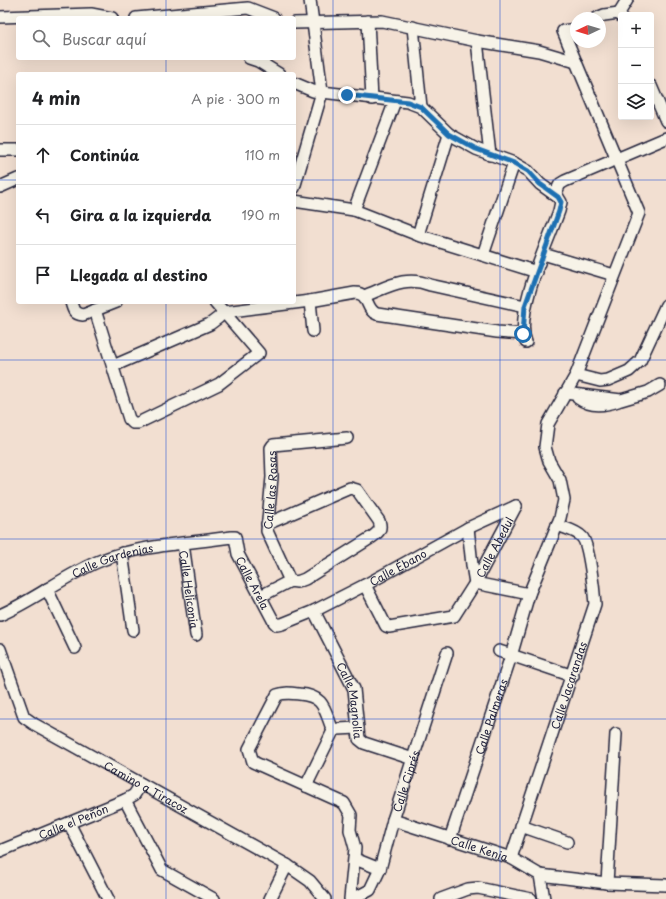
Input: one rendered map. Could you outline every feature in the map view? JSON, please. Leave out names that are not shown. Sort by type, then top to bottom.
[{"type":"street","points":[[296,181],[322,92],[310,0]]},
{"type":"street","points":[[621,12],[627,0]]},
{"type":"street","points":[[158,16],[248,8],[269,16]]},
{"type":"street","points":[[30,16],[91,14],[102,16]]},
{"type":"street","points":[[606,15],[618,14]]},
{"type":"street","points":[[0,17],[16,16]]},
{"type":"street","points":[[368,21],[372,99]]},
{"type":"street","points":[[296,23],[382,21],[477,41],[539,51],[576,62]]},
{"type":"street","points":[[414,27],[421,107]]},
{"type":"street","name":"Calle Palmeras","points":[[570,30],[563,31],[570,48]]},
{"type":"street","points":[[477,41],[490,155]]},
{"type":"street","name":"Calle Palmeras","points":[[450,839],[511,656],[528,594],[557,525],[564,500],[560,480],[549,461],[545,447],[548,424],[571,395],[576,375],[639,213],[570,48]]},
{"type":"street","points":[[255,60],[277,72]]},
{"type":"street","points":[[296,84],[313,91],[408,102],[421,107],[449,134],[490,155],[514,163],[528,171],[540,184],[555,194],[561,202],[525,306],[524,338],[497,332],[372,313],[364,296],[360,293],[296,304]]},
{"type":"street","points":[[654,90],[662,102],[666,121]]},
{"type":"street","points":[[354,210],[395,101]]},
{"type":"street","points":[[418,235],[449,134]]},
{"type":"street","points":[[555,194],[560,184],[565,181],[666,138]]},
{"type":"street","points":[[0,150],[16,150]]},
{"type":"street","points":[[483,255],[514,163]]},
{"type":"street","points":[[0,187],[16,180]]},
{"type":"street","points":[[296,201],[354,210],[418,235],[537,272]]},
{"type":"street","points":[[544,254],[614,275]]},
{"type":"street","points":[[364,296],[408,280],[419,280],[430,285],[525,306]]},
{"type":"street","points":[[310,302],[313,330]]},
{"type":"street","points":[[72,304],[73,310],[77,314],[83,315],[111,304]]},
{"type":"street","points":[[96,310],[129,419],[133,423],[138,423],[219,384],[259,353],[217,304]]},
{"type":"street","points":[[113,366],[210,324],[224,312],[293,304]]},
{"type":"street","points":[[576,375],[600,381],[608,380],[629,371],[640,361],[666,305]]},
{"type":"street","points":[[571,395],[621,400],[648,392],[660,385]]},
{"type":"street","name":"Calle las Rosas","points":[[290,582],[267,531],[272,477],[270,452],[273,445],[347,438]]},
{"type":"street","points":[[261,596],[290,582],[297,582],[305,579],[372,537],[380,530],[378,520],[354,488],[345,489],[267,524]]},
{"type":"street","name":"Calle Ébano","points":[[277,625],[314,611],[365,585],[468,528],[516,506]]},
{"type":"street","name":"Calle Abedul","points":[[516,506],[475,582],[528,594]]},
{"type":"street","name":"Calle Jacarandas","points":[[511,858],[573,676],[595,604],[589,567],[589,550],[586,542],[582,536],[557,525]]},
{"type":"street","points":[[365,585],[386,626],[389,627],[454,616],[475,582],[468,528]]},
{"type":"street","name":"Calle Gardenias","points":[[0,616],[47,589],[101,561],[122,553],[235,537]]},
{"type":"street","name":"Calle Arela","points":[[235,537],[238,554],[277,625]]},
{"type":"street","name":"Calle Heliconia","points":[[183,544],[196,635]]},
{"type":"street","points":[[122,553],[133,630]]},
{"type":"street","points":[[47,589],[75,648]]},
{"type":"street","name":"Calle Magnolia","points":[[314,611],[354,689],[359,739],[364,743],[413,758]]},
{"type":"street","name":"Camino a Tiracoz","points":[[0,649],[24,717],[287,865],[310,881],[325,899]]},
{"type":"street","points":[[499,652],[573,676]]},
{"type":"street","name":"Calle Ciprés","points":[[351,899],[370,890],[380,869],[393,820],[447,653]]},
{"type":"street","points":[[333,731],[319,699],[312,695],[284,692],[277,695],[249,749],[253,762],[344,803],[348,808],[351,815],[350,830],[355,848],[351,899]]},
{"type":"street","points":[[306,786],[333,731],[338,729],[358,728]]},
{"type":"street","points":[[607,884],[614,788],[616,734]]},
{"type":"street","name":"Calle el Peñón","points":[[0,851],[134,796],[141,784]]},
{"type":"street","points":[[125,800],[162,870],[214,899]]},
{"type":"street","name":"Calle Kenia","points":[[393,820],[511,858],[540,875]]},
{"type":"street","points":[[69,823],[108,899]]},
{"type":"street","points":[[521,826],[567,842]]},
{"type":"street","points":[[355,859],[370,867],[380,869]]},
{"type":"street","points":[[270,899],[287,865]]},
{"type":"street","points":[[544,899],[540,875],[607,884],[666,886]]},
{"type":"street","points":[[441,899],[468,889],[478,888],[531,899]]},
{"type":"route","points":[[347,95],[408,102],[421,107],[449,134],[476,149],[514,163],[528,171],[540,184],[558,197],[561,202],[559,211],[525,306],[523,334]]}]
